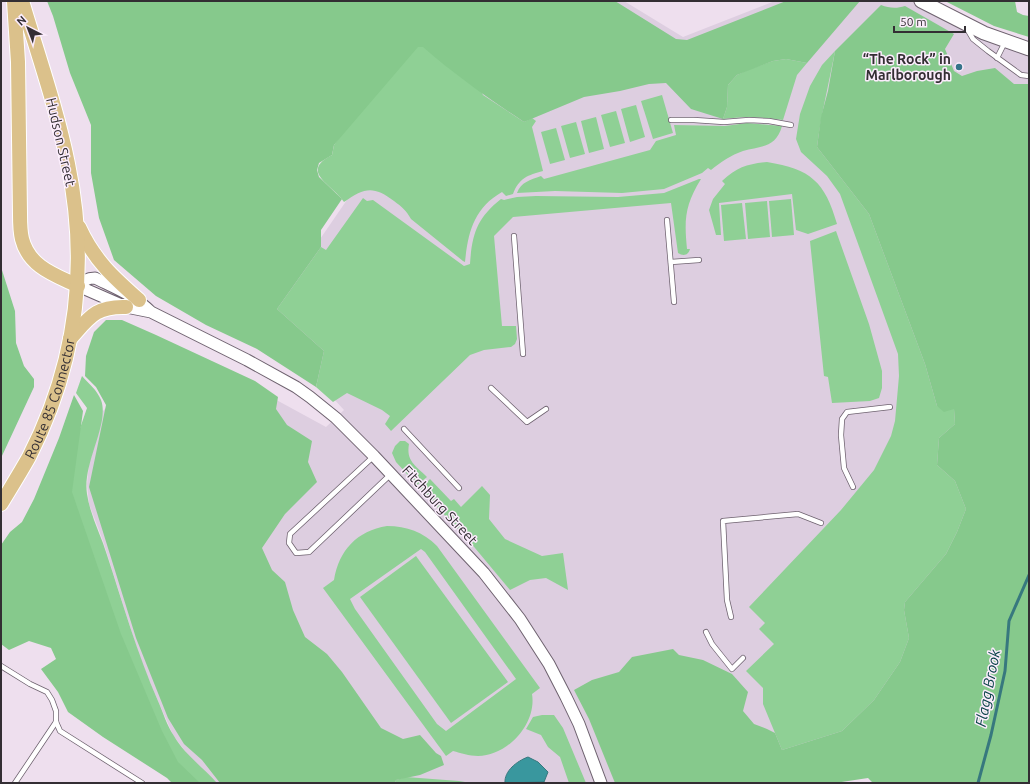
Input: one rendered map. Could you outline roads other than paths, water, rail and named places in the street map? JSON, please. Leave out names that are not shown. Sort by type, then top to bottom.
[{"type":"main road","points":[[14,1],[18,54],[20,214],[22,238],[30,257],[41,268],[78,286]]},
{"type":"main road","name":"Hudson Street","points":[[22,1],[63,141],[72,181],[77,223],[79,262],[78,286]]},
{"type":"main road","points":[[921,1],[984,33],[1029,49]]},
{"type":"main road","points":[[77,223],[102,266],[139,300]]},
{"type":"main road","name":"Route 85 Connector","points":[[1,504],[28,458],[41,430],[62,372],[70,339],[78,286]]},
{"type":"main road","points":[[70,339],[96,313],[108,308],[126,307]]},
{"type":"street","points":[[95,278],[139,300],[151,312],[126,307],[78,286],[84,280],[95,278]]},
{"type":"street","name":"Fitchburg Street","points":[[151,312],[253,363],[296,387],[336,418],[374,456],[488,578],[530,633],[555,675],[573,710],[601,783]]},
{"type":"lane","points":[[964,24],[973,39],[1021,75],[1029,76]]},
{"type":"lane","points":[[997,58],[1005,41]]},
{"type":"lane","points":[[671,120],[724,122],[749,120],[770,121],[791,126]]},
{"type":"lane","points":[[667,220],[674,302]]},
{"type":"lane","points":[[514,236],[523,354]]},
{"type":"lane","points":[[670,262],[699,260]]},
{"type":"lane","points":[[491,388],[527,422],[546,409]]},
{"type":"lane","points":[[853,487],[844,468],[841,435],[842,419],[847,412],[890,407]]},
{"type":"lane","points":[[404,429],[459,488]]},
{"type":"lane","points":[[374,456],[290,534],[289,543],[296,553],[309,552],[391,474]]},
{"type":"lane","points":[[731,617],[726,600],[722,521],[798,514],[821,523]]},
{"type":"lane","points":[[706,632],[712,644],[732,669],[743,658]]},
{"type":"lane","points":[[1,666],[30,684],[47,692],[56,711],[56,722],[60,731],[142,783]]},
{"type":"lane","points":[[15,783],[56,722]]},
{"type":"water","points":[[528,757],[538,762],[548,772],[544,782],[505,783],[507,774],[512,767]]},
{"type":"waterway","name":"Flagg Brook","points":[[978,783],[991,735],[1005,671],[1009,621],[1029,575]]},
{"type":"place","name":"“The Rock” in Marlborough","points":[[959,67]]}]
